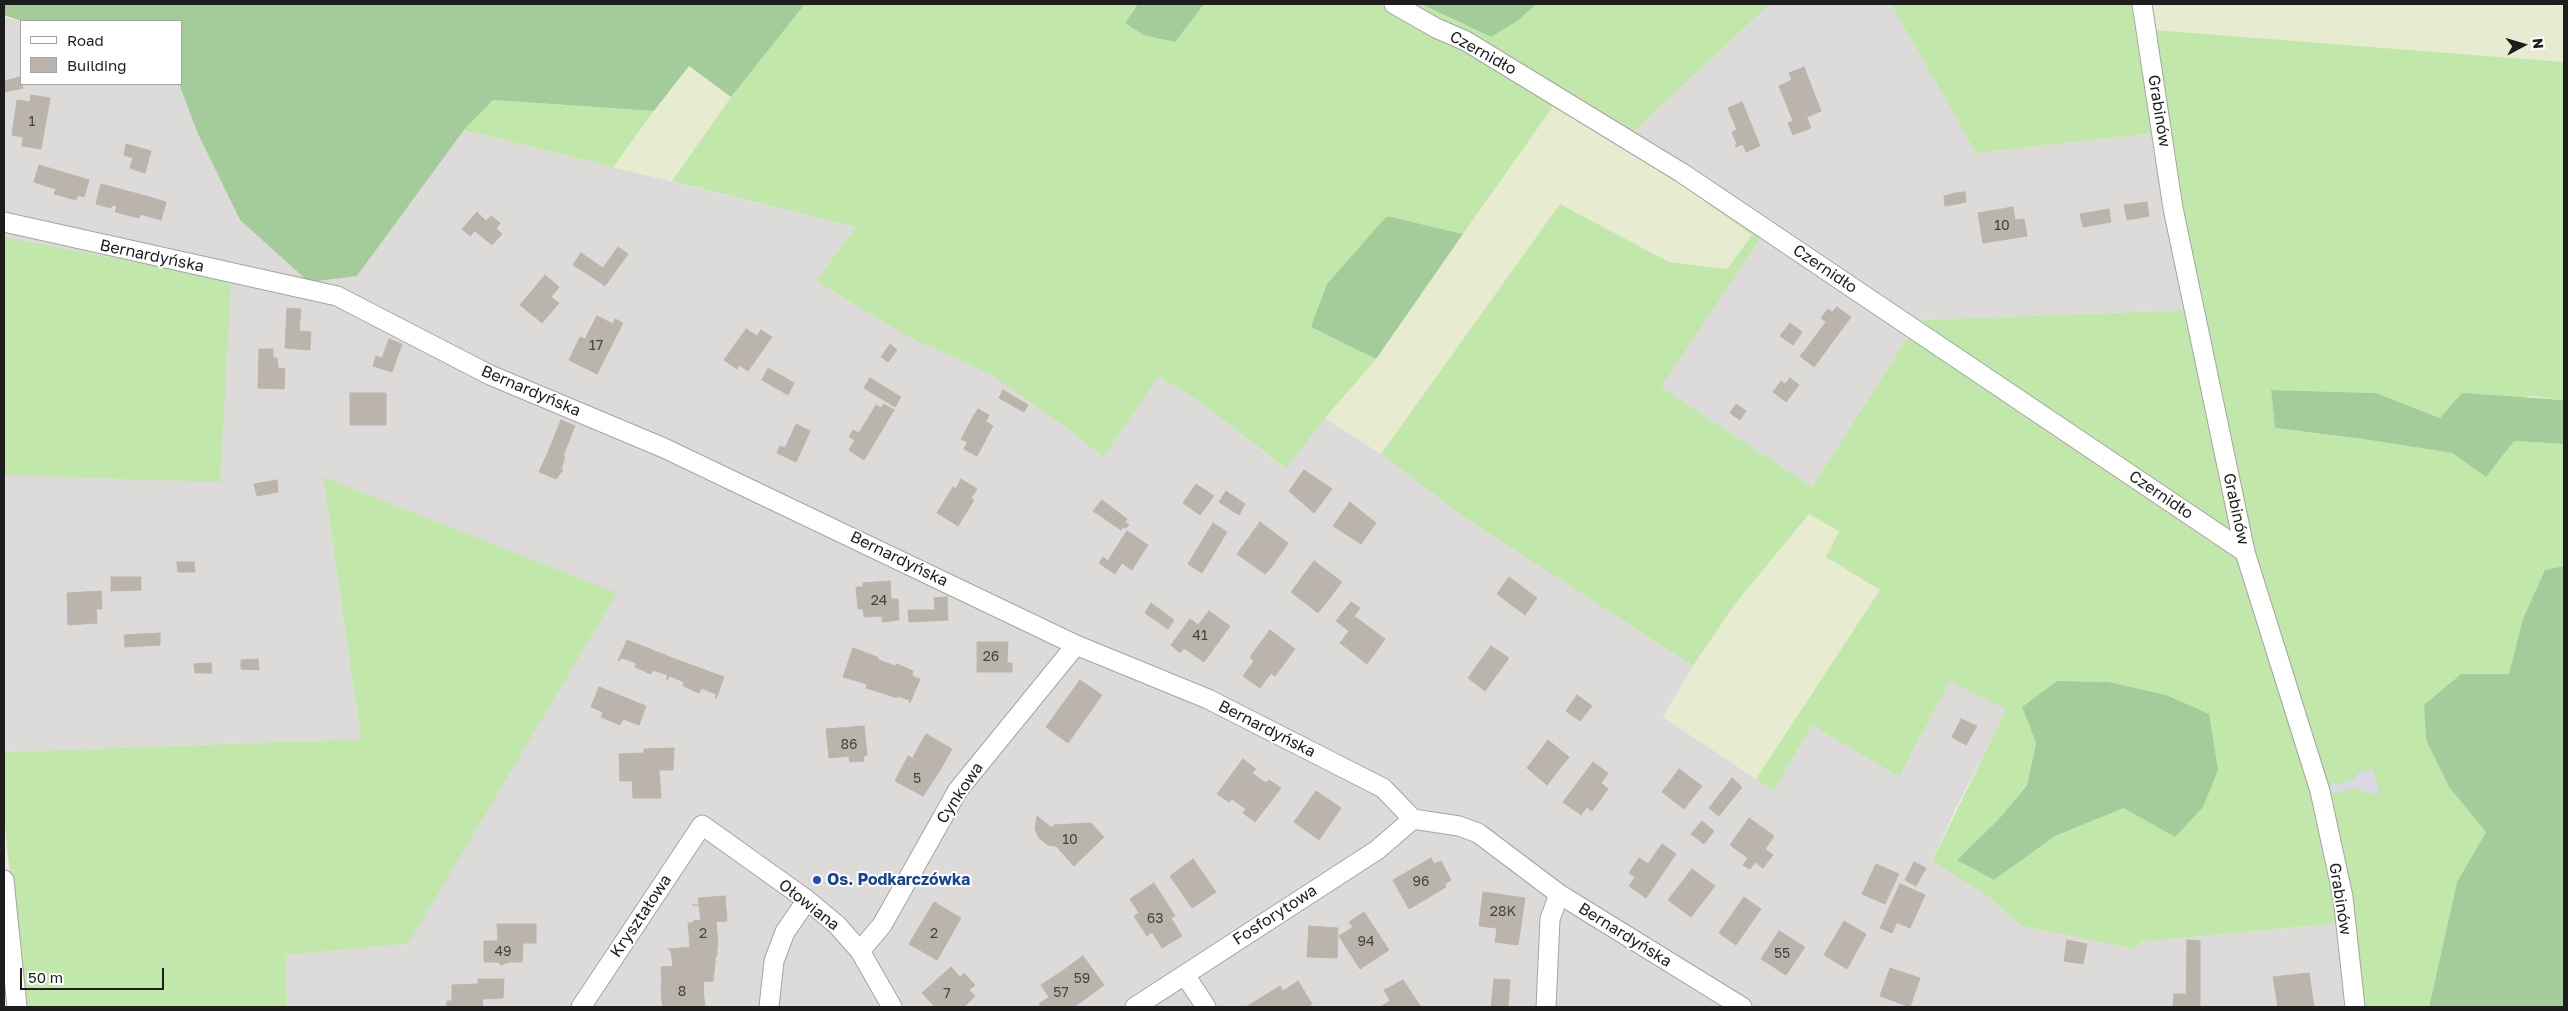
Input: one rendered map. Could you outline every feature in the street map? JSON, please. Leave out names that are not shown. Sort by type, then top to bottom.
[{"type":"street","name":"Czernidło","points":[[1394,4],[1436,28],[1466,41],[1682,173],[2245,552]]},
{"type":"street","name":"Grabinów","points":[[2142,4],[2173,208],[2245,552],[2320,791],[2343,897],[2355,1007]]},
{"type":"street","name":"Bernardyńska","points":[[4,222],[337,296],[490,375],[664,448],[1076,644],[1208,699],[1383,788],[1413,819],[1459,826],[1478,833],[1558,894],[1742,1007]]},
{"type":"street","name":"Cynkowa","points":[[860,952],[882,926],[958,790],[1076,644]]},
{"type":"street","name":"Fosforytowa","points":[[1135,1007],[1376,850],[1413,819]]},
{"type":"street","name":"Ołowiana","points":[[702,826],[807,900],[837,924],[860,952],[892,1007]]},
{"type":"street","name":"Kryształowa","points":[[581,1007],[702,826]]},
{"type":"street","points":[[4,880],[17,1007]]},
{"type":"street","points":[[1546,1007],[1550,919],[1558,894]]},
{"type":"street","points":[[769,1007],[774,960],[785,932],[807,900]]},
{"type":"street","points":[[1185,975],[1206,1007]]},
{"type":"shaded area","points":[[1770,4],[1891,4],[1976,153],[2156,133],[2188,310],[1918,320],[1812,487],[1660,387],[1762,236],[1632,133]]},
{"type":"shaded area","points":[[4,17],[20,21],[20,85],[179,85],[198,134],[240,220],[357,276],[464,130],[856,227],[816,281],[905,335],[991,375],[1071,431],[1103,456],[1158,375],[1201,403],[1285,469],[1325,418],[1381,454],[1462,516],[1693,666],[1663,717],[1774,790],[1812,725],[1899,777],[1950,681],[2007,710],[1955,810],[1932,861],[1990,898],[2021,926],[2135,949],[2140,942],[2340,923],[2352,1007],[287,1007],[284,955],[408,944],[323,478],[361,739],[4,752]]},
{"type":"shaded area","points":[[2373,769],[2379,793],[2372,794],[2355,788],[2332,793],[2329,786],[2355,780],[2357,773]]},
{"type":"green space","points":[[4,4],[805,4],[731,97],[689,66],[654,111],[493,100],[464,130],[357,276],[309,282],[240,220],[198,134],[179,85],[182,85],[182,20],[20,21],[4,15]]},
{"type":"green space","points":[[805,4],[1138,4],[1125,23],[1143,35],[1174,42],[1204,4],[1390,4],[1554,105],[1463,234],[1387,216],[1311,327],[1376,359],[1325,418],[1286,469],[1201,403],[1159,376],[1103,457],[1071,431],[991,375],[905,335],[816,281],[856,227],[672,181],[731,97]]},
{"type":"green space","points":[[1138,4],[1204,4],[1175,42],[1143,35],[1125,23]]},
{"type":"green space","points":[[1410,4],[1421,4],[1491,37],[1519,20],[1536,4],[1770,4],[1632,133]]},
{"type":"green space","points":[[1421,4],[1536,4],[1519,20],[1491,37]]},
{"type":"green space","points":[[1891,4],[2136,4],[2156,133],[1976,153]]},
{"type":"green space","points":[[2150,4],[2538,4],[2564,6],[2564,62],[2154,30]]},
{"type":"green space","points":[[2154,30],[2564,62],[2564,400],[2530,396],[2440,418],[2376,393],[2271,390],[2275,428],[2452,453],[2486,477],[2514,441],[2564,444],[2564,566],[2545,570],[2509,674],[2461,674],[2424,705],[2426,740],[2449,787],[2486,832],[2457,882],[2429,1007],[2362,1007],[2249,537],[2178,191]]},
{"type":"green space","points":[[689,66],[731,97],[672,181],[613,167]]},
{"type":"green space","points":[[493,100],[654,111],[613,167],[464,130]]},
{"type":"green space","points":[[1554,105],[1647,161],[1752,235],[1727,269],[1669,262],[1560,204],[1381,454],[1325,418],[1376,359]]},
{"type":"green space","points":[[1647,161],[1762,236],[1661,387],[1812,487],[1910,333],[2239,554],[2313,787],[2340,923],[2140,942],[2135,949],[2021,926],[1990,898],[1932,861],[2006,710],[1950,681],[1899,777],[1812,725],[1774,790],[1756,779],[1880,590],[1826,557],[1839,531],[1809,514],[1735,604],[1693,666],[1462,516],[1381,454],[1560,204],[1669,262],[1727,269],[1752,235]],"holes":[[[2057,681],[2109,682],[2166,695],[2124,808],[2055,836],[1994,880],[1958,860],[1998,820],[2027,784],[2036,743],[2022,707]]]},
{"type":"green space","points":[[1387,216],[1463,234],[1376,359],[1311,327],[1327,284]]},
{"type":"green space","points":[[4,237],[228,280],[231,286],[220,482],[4,475]]},
{"type":"green space","points":[[2188,310],[2231,532],[1915,324],[1918,320]]},
{"type":"green space","points":[[2271,390],[2376,393],[2440,418],[2462,393],[2564,400],[2564,444],[2514,441],[2486,477],[2452,453],[2275,428]]},
{"type":"green space","points":[[323,477],[617,593],[408,944],[285,955],[287,1007],[25,1007],[4,821],[4,752],[361,739]]},
{"type":"green space","points":[[1809,513],[1839,531],[1826,557],[1881,590],[1756,779],[1663,717],[1693,666],[1735,604]]},
{"type":"green space","points":[[2564,566],[2564,1007],[2429,1007],[2457,882],[2486,832],[2449,787],[2426,740],[2424,705],[2461,674],[2509,674],[2523,619],[2545,570]]},
{"type":"green space","points":[[2057,681],[2109,682],[2166,695],[2209,714],[2218,770],[2203,807],[2175,837],[2124,808],[2055,836],[1994,880],[1957,860],[1998,820],[2027,785],[2036,743],[2022,707]]},
{"type":"building","points":[[1804,67],[1821,111],[1807,117],[1789,73]]},
{"type":"building","points":[[20,77],[20,85],[22,85],[23,88],[4,92],[4,81]]},
{"type":"building","points":[[1792,80],[1806,116],[1793,121],[1779,86]]},
{"type":"building","points":[[31,95],[50,98],[41,149],[22,146],[23,137],[12,135],[17,100],[30,102]]},
{"type":"building","points":[[1742,102],[1760,146],[1746,152],[1743,144],[1736,147],[1735,145],[1737,144],[1732,132],[1737,130],[1728,108]]},
{"type":"building","points":[[1806,116],[1811,128],[1793,135],[1788,123]]},
{"type":"building","points":[[126,144],[151,151],[145,173],[130,168],[133,158],[124,155]]},
{"type":"building","points":[[39,165],[89,180],[84,197],[78,195],[76,200],[54,194],[56,189],[34,182]]},
{"type":"building","points":[[101,184],[146,196],[139,218],[115,212],[117,206],[112,205],[111,208],[96,204]]},
{"type":"building","points":[[1965,192],[1966,202],[1957,204],[1956,193]]},
{"type":"building","points":[[1956,193],[1957,204],[1945,206],[1944,196]]},
{"type":"building","points":[[146,196],[166,202],[161,220],[140,214]]},
{"type":"building","points":[[2147,202],[2149,216],[2127,220],[2124,205]]},
{"type":"building","points":[[2013,207],[2015,220],[2024,219],[2027,236],[1983,243],[1978,213]]},
{"type":"building","points":[[2109,209],[2111,222],[2083,227],[2080,214]]},
{"type":"building","points":[[477,212],[486,221],[491,216],[500,223],[496,229],[502,234],[492,245],[475,231],[470,236],[462,229]]},
{"type":"building","points":[[618,247],[628,254],[605,286],[595,279]]},
{"type":"building","points":[[581,253],[603,268],[595,279],[573,265]]},
{"type":"building","points":[[545,275],[559,287],[551,297],[559,303],[542,323],[520,305]]},
{"type":"building","points":[[1837,307],[1851,317],[1820,359],[1806,349],[1826,322],[1821,318],[1828,309],[1832,312]]},
{"type":"building","points":[[287,308],[301,309],[299,331],[311,332],[310,350],[285,348]]},
{"type":"building","points":[[597,316],[613,324],[615,319],[623,323],[597,374],[569,360],[580,337],[585,339]]},
{"type":"building","points":[[1790,323],[1802,332],[1793,345],[1780,336]]},
{"type":"building","points":[[746,329],[757,336],[761,330],[772,337],[748,371],[739,365],[737,369],[724,360]]},
{"type":"building","points":[[389,339],[402,344],[392,372],[373,366],[376,356],[382,358]]},
{"type":"building","points":[[890,344],[897,350],[888,362],[881,357]]},
{"type":"building","points":[[259,349],[273,349],[273,358],[277,358],[278,368],[285,369],[284,389],[258,388]]},
{"type":"building","points":[[1806,349],[1820,359],[1814,367],[1800,356]]},
{"type":"building","points":[[768,368],[794,383],[788,395],[762,380]]},
{"type":"building","points":[[870,378],[901,397],[895,407],[864,388]]},
{"type":"building","points":[[1790,378],[1799,385],[1786,402],[1773,392],[1781,381],[1785,384]]},
{"type":"building","points":[[1003,390],[1028,405],[1024,412],[999,398]]},
{"type":"building","points":[[350,393],[386,393],[386,425],[350,425]]},
{"type":"building","points":[[884,404],[894,410],[864,460],[849,450],[855,440],[849,437],[853,430],[859,433],[876,405],[881,408]]},
{"type":"building","points":[[1736,404],[1746,411],[1740,420],[1730,413]]},
{"type":"building","points":[[978,409],[989,415],[986,421],[974,415]]},
{"type":"building","points":[[974,415],[993,426],[977,456],[964,449],[967,442],[961,439]]},
{"type":"building","points":[[561,420],[575,426],[563,456],[549,450]]},
{"type":"building","points":[[796,424],[810,431],[807,438],[793,431]]},
{"type":"building","points":[[793,431],[807,438],[796,462],[777,453],[780,446],[785,448]]},
{"type":"building","points":[[549,450],[565,457],[561,469],[563,470],[556,479],[539,472]]},
{"type":"building","points":[[1304,470],[1332,489],[1314,513],[1289,491]]},
{"type":"building","points":[[961,479],[977,489],[971,498],[974,500],[958,526],[937,513],[953,487],[956,489]]},
{"type":"building","points":[[277,480],[278,492],[257,496],[254,484]]},
{"type":"building","points":[[1196,484],[1214,496],[1200,515],[1183,503]]},
{"type":"building","points":[[1226,491],[1245,504],[1239,515],[1219,502]]},
{"type":"building","points":[[1102,500],[1110,506],[1102,517],[1093,511]]},
{"type":"building","points":[[1350,502],[1376,523],[1361,544],[1333,526]]},
{"type":"building","points":[[1110,506],[1127,519],[1125,522],[1129,525],[1126,528],[1123,527],[1121,530],[1102,517]]},
{"type":"building","points":[[1260,522],[1288,543],[1278,559],[1276,559],[1275,563],[1265,574],[1237,554]]},
{"type":"building","points":[[1213,523],[1227,532],[1202,573],[1188,564]]},
{"type":"building","points":[[1127,531],[1148,545],[1142,554],[1121,540]]},
{"type":"building","points":[[1121,540],[1142,554],[1132,570],[1122,563],[1115,574],[1099,563],[1103,557],[1108,561]]},
{"type":"building","points":[[1314,561],[1342,582],[1318,613],[1291,592]]},
{"type":"building","points":[[177,562],[194,562],[195,572],[178,572]]},
{"type":"building","points":[[111,577],[141,577],[141,590],[111,591]]},
{"type":"building","points":[[1509,577],[1537,598],[1525,615],[1497,594]]},
{"type":"building","points":[[890,581],[891,599],[898,599],[899,620],[882,622],[882,616],[864,617],[863,609],[858,609],[856,587],[863,587],[863,583]]},
{"type":"building","points":[[101,591],[102,609],[96,609],[97,623],[68,625],[67,593]]},
{"type":"building","points":[[947,597],[948,620],[909,622],[908,610],[935,610],[934,598]]},
{"type":"building","points":[[1351,602],[1360,608],[1345,628],[1336,621]]},
{"type":"building","points":[[1151,603],[1174,620],[1168,629],[1145,613]]},
{"type":"building","points":[[1209,611],[1230,626],[1204,662],[1184,648],[1180,653],[1171,645],[1190,619],[1198,625]]},
{"type":"building","points":[[1354,616],[1385,639],[1367,664],[1340,643],[1349,631],[1345,628]]},
{"type":"building","points":[[1270,630],[1295,649],[1275,676],[1271,673],[1260,688],[1243,676],[1254,661],[1250,657]]},
{"type":"building","points":[[160,633],[160,645],[125,647],[124,635]]},
{"type":"building","points":[[627,640],[675,659],[667,680],[667,675],[653,670],[651,674],[635,667],[636,663],[622,658],[618,661]]},
{"type":"building","points":[[977,642],[1008,642],[1007,663],[1012,663],[1012,672],[977,672]]},
{"type":"building","points":[[1491,646],[1509,658],[1485,691],[1468,678]]},
{"type":"building","points":[[853,648],[877,657],[867,684],[843,677]]},
{"type":"building","points":[[877,657],[879,660],[895,666],[897,664],[886,694],[866,688]]},
{"type":"building","points":[[258,659],[259,670],[241,669],[241,660]]},
{"type":"building","points":[[675,659],[724,677],[716,699],[716,694],[701,688],[699,693],[683,686],[684,682],[670,676],[667,680]]},
{"type":"building","points":[[211,663],[212,673],[195,673],[194,664]]},
{"type":"building","points":[[897,664],[913,671],[912,676],[920,679],[910,703],[909,700],[886,694]]},
{"type":"building","points":[[1080,680],[1102,695],[1068,743],[1046,727]]},
{"type":"building","points":[[599,687],[646,706],[639,725],[623,719],[620,725],[601,717],[603,712],[591,707]]},
{"type":"building","points":[[1577,695],[1592,706],[1580,721],[1566,711]]},
{"type":"building","points":[[1961,719],[1977,726],[1966,745],[1952,737]]},
{"type":"building","points":[[864,726],[867,755],[863,756],[864,761],[850,762],[849,756],[829,758],[826,729]]},
{"type":"building","points":[[926,734],[952,749],[939,772],[913,757]]},
{"type":"building","points":[[1548,740],[1569,757],[1547,785],[1527,768]]},
{"type":"building","points":[[674,748],[673,770],[659,770],[661,798],[633,798],[632,781],[620,781],[619,754],[644,753],[644,749]]},
{"type":"building","points":[[908,756],[939,772],[923,796],[895,781]]},
{"type":"building","points":[[1243,759],[1256,769],[1252,773],[1266,783],[1269,780],[1281,788],[1255,822],[1243,813],[1246,809],[1232,799],[1229,802],[1217,794]]},
{"type":"building","points":[[1593,762],[1608,773],[1601,783],[1608,789],[1592,811],[1587,807],[1581,815],[1563,802]]},
{"type":"building","points":[[1679,769],[1702,786],[1684,809],[1662,792]]},
{"type":"building","points":[[1732,778],[1742,787],[1719,816],[1709,808]]},
{"type":"building","points":[[1316,791],[1341,808],[1319,840],[1294,822]]},
{"type":"building","points":[[1037,816],[1052,828],[1054,825],[1091,823],[1104,837],[1074,866],[1056,846],[1048,845],[1039,838],[1035,829]]},
{"type":"building","points":[[1749,818],[1774,836],[1765,849],[1773,855],[1763,868],[1755,862],[1750,869],[1743,865],[1748,858],[1730,845]]},
{"type":"building","points":[[1702,821],[1714,831],[1704,844],[1691,834]]},
{"type":"building","points":[[1662,844],[1676,854],[1646,898],[1629,886],[1635,877],[1629,873],[1639,858],[1648,864]]},
{"type":"building","points":[[1431,858],[1434,864],[1441,861],[1451,880],[1445,884],[1446,887],[1409,909],[1393,880]]},
{"type":"building","points":[[1193,859],[1216,892],[1192,908],[1170,876]]},
{"type":"building","points":[[1914,862],[1926,868],[1916,886],[1905,880]]},
{"type":"building","points":[[1876,864],[1899,874],[1885,904],[1862,894]]},
{"type":"building","points":[[1692,869],[1715,886],[1691,917],[1668,900]]},
{"type":"building","points":[[1154,883],[1175,916],[1171,918],[1182,936],[1162,948],[1152,932],[1147,936],[1134,916],[1139,913],[1130,899]]},
{"type":"building","points":[[1900,884],[1912,889],[1892,933],[1880,928]]},
{"type":"building","points":[[1912,889],[1925,895],[1910,928],[1896,922]]},
{"type":"building","points":[[1483,892],[1525,898],[1518,945],[1495,942],[1497,928],[1479,926]]},
{"type":"building","points":[[725,896],[727,921],[694,923],[693,921],[701,920],[699,906],[692,905],[699,905],[698,898]]},
{"type":"building","points":[[1744,897],[1761,909],[1736,945],[1719,933]]},
{"type":"building","points":[[934,902],[961,918],[937,960],[909,944]]},
{"type":"building","points":[[1364,912],[1389,950],[1360,969],[1339,936],[1353,927],[1349,922]]},
{"type":"building","points":[[716,921],[718,945],[690,947],[688,923]]},
{"type":"building","points":[[1844,921],[1866,934],[1847,969],[1824,955]]},
{"type":"building","points":[[497,924],[536,924],[536,943],[523,943],[522,962],[509,962],[501,965],[498,962],[484,962],[484,941],[498,941]]},
{"type":"building","points":[[1309,926],[1338,928],[1337,958],[1307,957]]},
{"type":"building","points":[[1779,931],[1805,947],[1786,975],[1761,959]]},
{"type":"building","points":[[2067,940],[2087,944],[2083,964],[2064,961]]},
{"type":"building","points":[[2187,940],[2200,941],[2200,1007],[2186,1007]]},
{"type":"building","points":[[717,945],[715,963],[673,966],[671,951],[668,949]]},
{"type":"building","points":[[1083,956],[1104,985],[1081,1002],[1061,972]]},
{"type":"building","points":[[715,963],[713,981],[662,984],[661,967]]},
{"type":"building","points":[[951,967],[960,977],[964,973],[975,985],[969,990],[975,996],[964,1007],[935,1007],[922,993]]},
{"type":"building","points":[[1890,968],[1920,978],[1910,1007],[1880,996]]},
{"type":"building","points":[[1061,972],[1081,1002],[1073,1007],[1041,1007],[1039,1004],[1049,997],[1041,985]]},
{"type":"building","points":[[2309,973],[2314,1007],[2278,1007],[2273,977]]},
{"type":"building","points":[[478,979],[504,979],[503,998],[482,999],[483,1007],[447,1007],[447,1001],[452,1001],[452,985],[478,984]]},
{"type":"building","points":[[1494,979],[1510,980],[1508,1007],[1491,1007]]},
{"type":"building","points":[[1403,980],[1421,1007],[1380,1007],[1390,1001],[1384,990]]},
{"type":"building","points":[[703,981],[704,999],[662,1002],[661,984]]},
{"type":"building","points":[[1298,981],[1312,1004],[1306,1007],[1246,1007],[1280,986],[1283,991]]},
{"type":"building","points":[[2174,994],[2185,994],[2186,1007],[2173,1007]]},
{"type":"building","points":[[704,999],[705,1007],[663,1007],[662,1002]]},
{"type":"place","name":"Os. Podkarczówka","points":[[817,880]]}]
